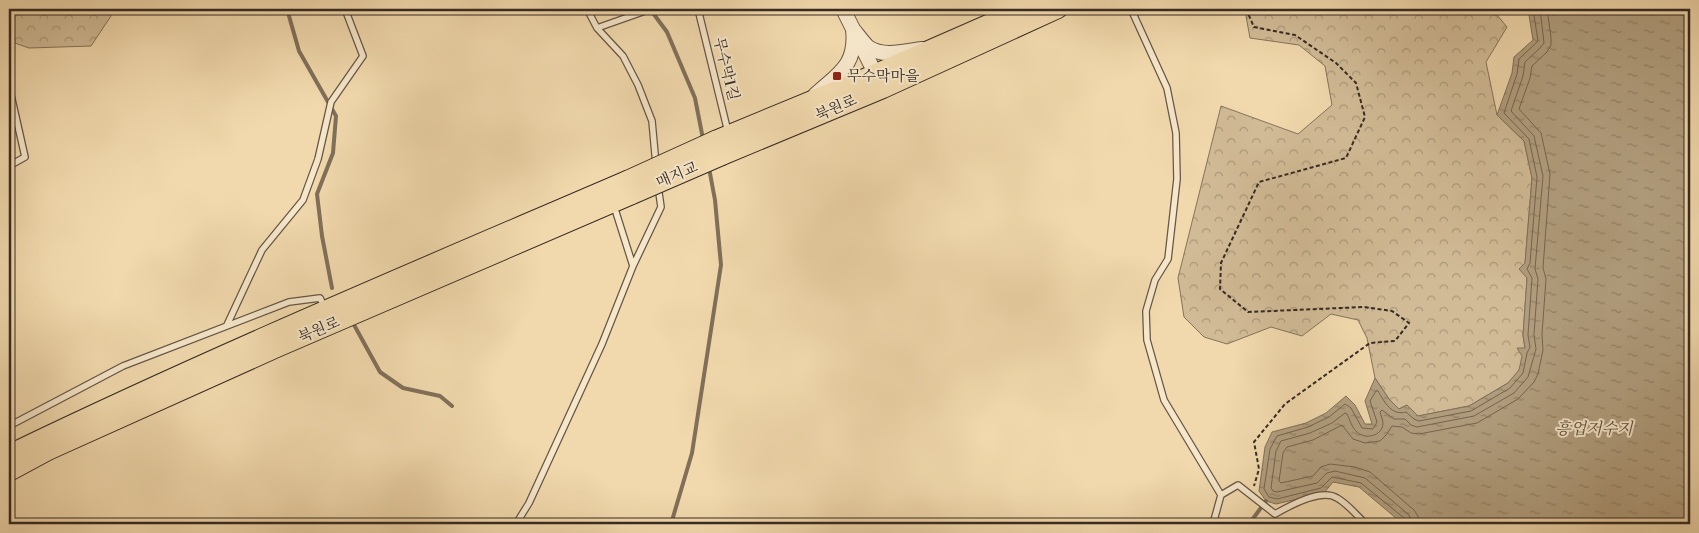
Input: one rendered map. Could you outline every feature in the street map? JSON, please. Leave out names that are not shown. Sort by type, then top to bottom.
[{"type":"main road","name":"북원로","points":[[722,137],[808,101],[879,81],[932,47],[1022,9]]},
{"type":"main road","name":"북원로","points":[[722,156],[879,81],[1058,9]]},
{"type":"main road","name":"매지교","points":[[630,187],[722,137]]},
{"type":"main road","name":"매지교","points":[[630,187],[722,156]]},
{"type":"main road","name":"북원로","points":[[9,454],[111,405],[326,310],[630,187]]},
{"type":"main road","name":"북원로","points":[[9,472],[48,451],[611,195]]},
{"type":"street","points":[[843,9],[879,81]]},
{"type":"street","points":[[852,29],[869,47],[880,52],[893,53],[932,47]]},
{"type":"street","points":[[808,101],[848,64],[853,51],[852,29]]},
{"type":"lane","points":[[227,325],[262,250],[303,200],[318,159],[331,102],[363,56],[345,9]]},
{"type":"lane","points":[[516,524],[529,503],[598,353],[633,266],[661,207],[652,121],[638,85],[623,56],[597,28],[586,9]]},
{"type":"lane","points":[[597,28],[651,9]]},
{"type":"lane","name":"무수막1길","points":[[698,9],[722,137]]},
{"type":"lane","points":[[1131,9],[1167,88],[1176,133],[1177,179],[1168,259],[1155,280],[1146,311],[1147,340],[1164,400],[1220,495],[1213,524]]},
{"type":"lane","points":[[9,86],[25,157],[9,166]]},
{"type":"lane","points":[[611,195],[633,266]]},
{"type":"lane","points":[[9,426],[123,366],[289,302],[320,298],[326,310]]},
{"type":"lane","points":[[1220,495],[1238,485],[1275,514],[1299,501],[1328,495],[1337,498],[1366,524]]},
{"type":"path","points":[[1246,9],[1254,27],[1295,35],[1336,63],[1356,83],[1365,118],[1346,158],[1259,182],[1221,263],[1220,289],[1248,312],[1364,307],[1392,311],[1409,323],[1396,341],[1370,343],[1284,404],[1254,442],[1259,469],[1251,497]]},
{"type":"green space","points":[[9,9],[110,9],[111,16],[91,46],[29,48],[9,41]]},
{"type":"green space","points":[[1248,9],[1492,9],[1507,27],[1486,62],[1497,115],[1524,141],[1532,178],[1525,263],[1527,278],[1523,335],[1525,349],[1520,370],[1508,383],[1469,406],[1418,416],[1407,405],[1399,409],[1389,399],[1375,378],[1367,338],[1358,320],[1331,314],[1302,336],[1271,327],[1227,344],[1204,337],[1184,317],[1178,278],[1221,106],[1298,134],[1332,105],[1325,66],[1299,45],[1250,38],[1246,16]]},
{"type":"water","name":"흥업저수지","points":[[1528,9],[1690,9],[1690,524],[1403,524],[1359,487],[1333,482],[1324,493],[1276,504],[1266,501],[1259,491],[1265,447],[1272,432],[1306,423],[1326,413],[1346,396],[1355,405],[1365,424],[1372,424],[1365,401],[1375,378],[1389,399],[1399,409],[1407,405],[1418,416],[1469,406],[1508,383],[1519,370],[1522,356],[1517,348],[1525,348],[1523,335],[1527,278],[1519,269],[1525,263],[1532,178],[1524,141],[1497,115],[1512,73],[1514,57],[1533,40]]},
{"type":"waterway","points":[[287,9],[299,51],[336,116],[333,153],[317,194],[322,236],[332,288]]},
{"type":"waterway","points":[[650,9],[667,32],[695,98],[703,139]]},
{"type":"waterway","points":[[671,524],[692,453],[721,265],[715,200],[709,168]]},
{"type":"waterway","points":[[353,323],[380,372],[403,388],[440,396],[452,406]]},
{"type":"waterway","points":[[1249,524],[1266,501]]},
{"type":"place","name":"무수막마을","points":[[837,76]]}]
